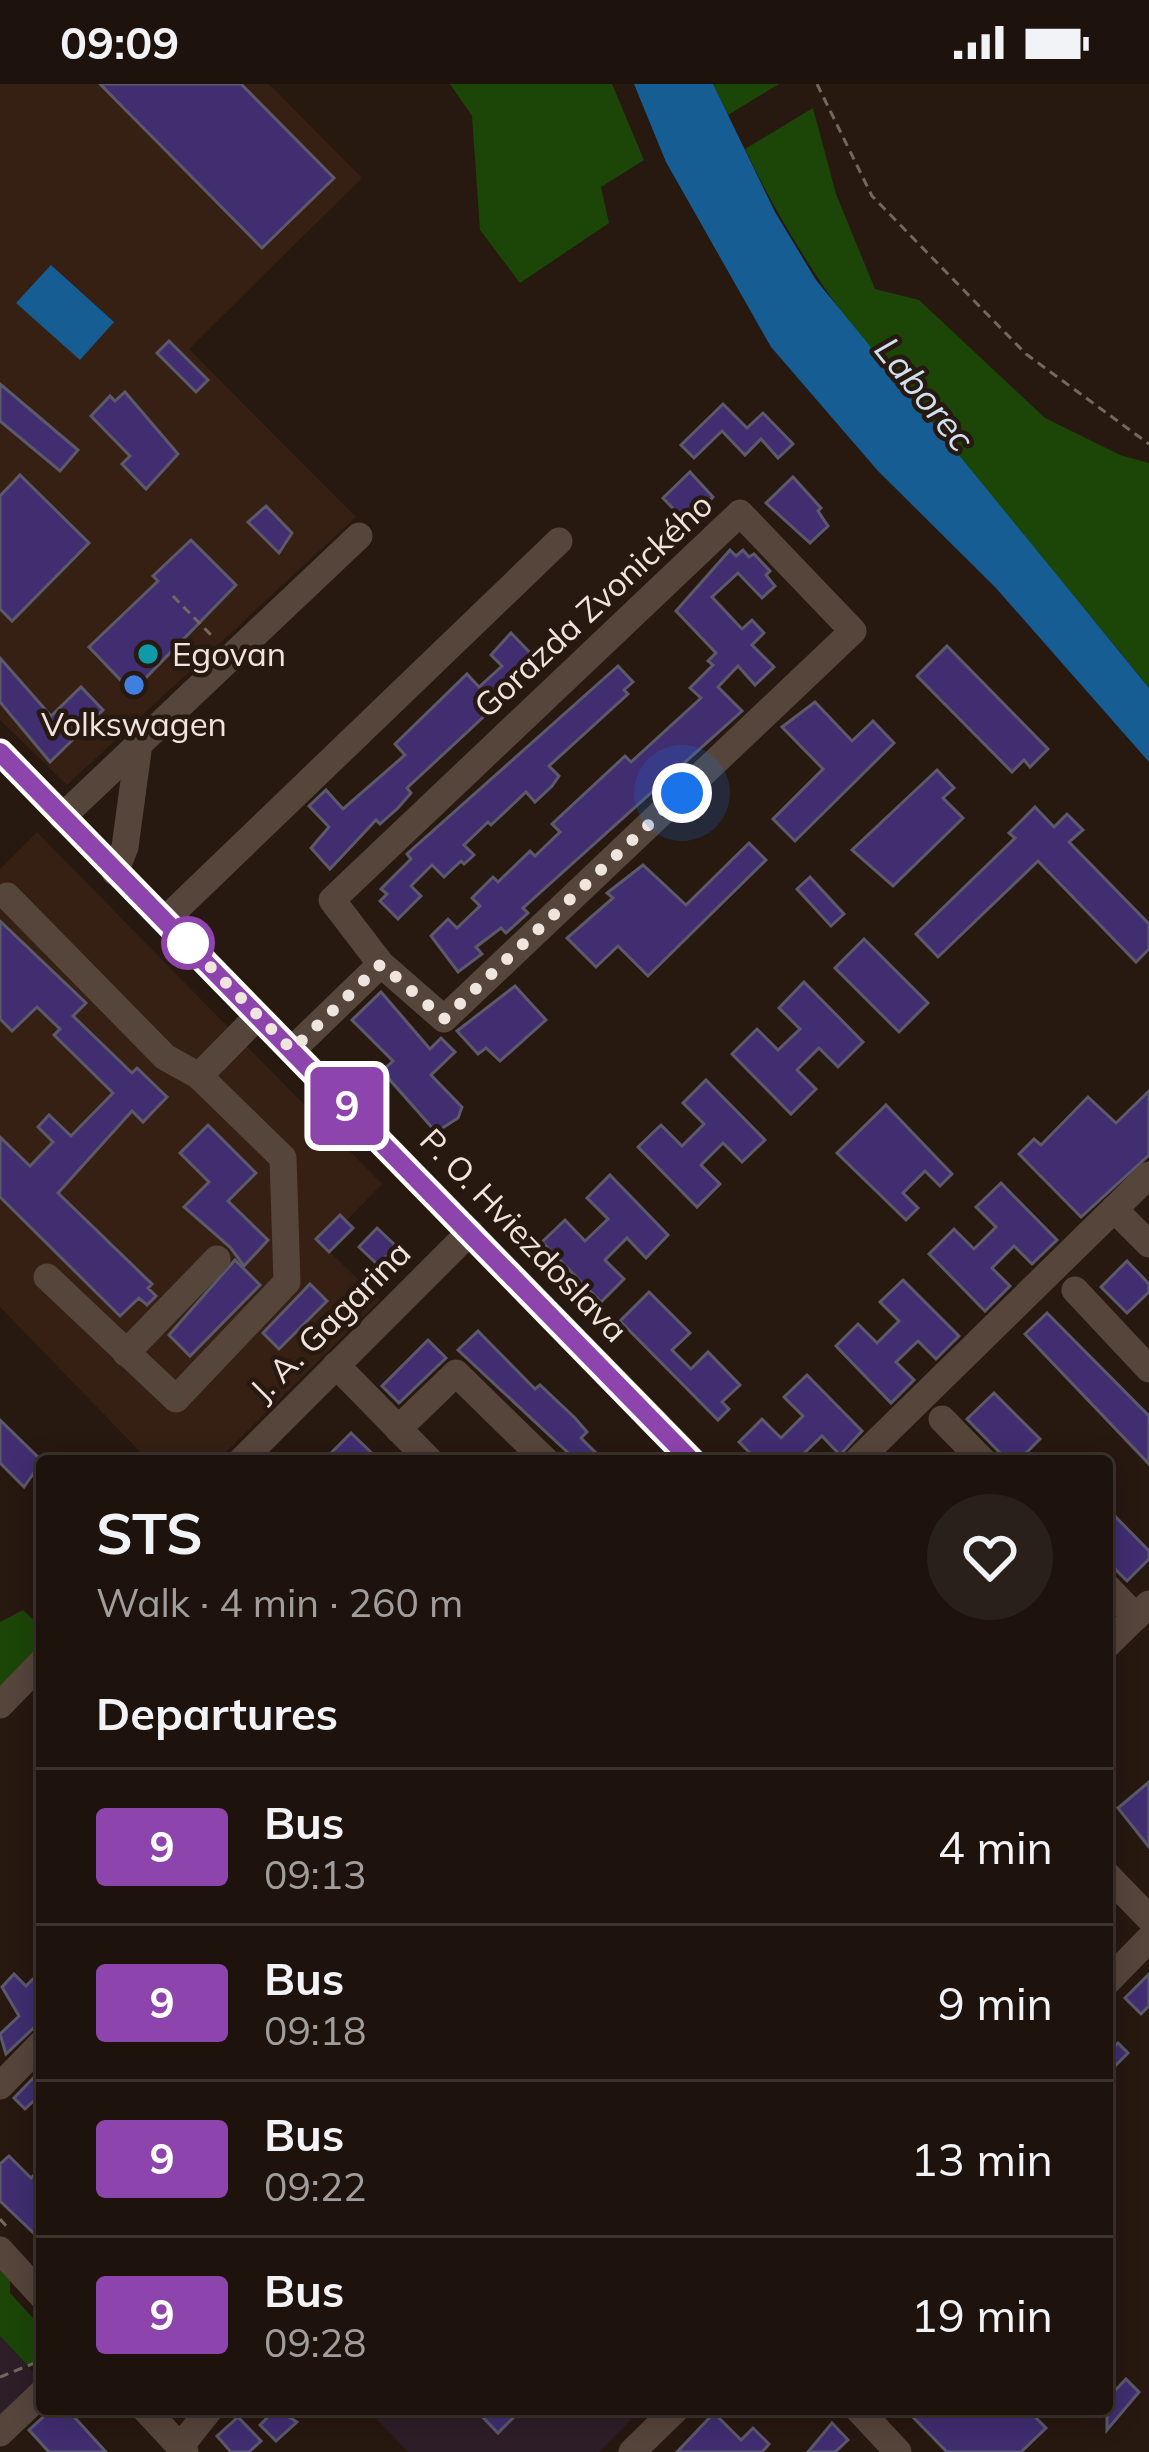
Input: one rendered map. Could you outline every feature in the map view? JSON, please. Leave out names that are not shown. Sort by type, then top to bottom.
[{"type":"street","name":"Gorazda Zvonického","points":[[740,513],[826,584],[853,631],[444,1019],[381,964],[332,900],[740,513]]},
{"type":"street","points":[[62,817],[138,751],[359,536]]},
{"type":"street","points":[[164,920],[559,541]]},
{"type":"street","points":[[115,872],[125,847],[138,751]]},
{"type":"street","name":"P. O. Hviezdoslava","points":[[0,752],[686,1455]]},
{"type":"street","points":[[7,896],[165,1057],[199,1076],[283,1158],[286,1282],[176,1400],[47,1277]]},
{"type":"street","points":[[292,1050],[381,964]]},
{"type":"street","points":[[199,1076],[259,1016]]},
{"type":"street","points":[[863,1455],[1149,1175]]},
{"type":"street","points":[[1114,1209],[1149,1244]]},
{"type":"street","name":"J. A. Gagarina","points":[[247,1455],[470,1232]]},
{"type":"street","points":[[126,1353],[217,1259]]},
{"type":"street","points":[[1075,1290],[1149,1369]]},
{"type":"street","points":[[336,1365],[424,1455]]},
{"type":"street","points":[[398,1429],[456,1373],[540,1455]]},
{"type":"street","points":[[942,1419],[977,1455]]},
{"type":"street","points":[[1113,1591],[1143,1611],[1113,1639]]},
{"type":"street","points":[[0,1705],[36,1668]]},
{"type":"street","points":[[1113,1881],[1149,1918]]},
{"type":"street","points":[[1113,1976],[1149,1939]]},
{"type":"street","points":[[0,2086],[36,2049]]},
{"type":"street","points":[[0,2250],[36,2289]]},
{"type":"street","points":[[0,2433],[36,2399]]},
{"type":"street","points":[[151,2415],[182,2449],[206,2415]]},
{"type":"street","points":[[632,2452],[670,2415]]},
{"type":"street","points":[[864,2415],[898,2452]]},
{"type":"path","points":[[817,84],[850,162],[872,196],[1026,354],[1097,412],[1149,444]]},
{"type":"path","points":[[173,596],[233,658]]},
{"type":"path","points":[[0,2377],[36,2362]]},
{"type":"shaded area","points":[[0,84],[269,84],[362,178],[189,349],[356,517],[67,785],[0,720]]},
{"type":"shaded area","points":[[37,832],[382,1184],[346,1221],[339,1215],[316,1239],[380,1300],[223,1455],[143,1455],[0,1307],[0,869]]},
{"type":"shaded area","points":[[0,2336],[36,2376],[36,2386],[0,2420]]},
{"type":"shaded area","points":[[373,2415],[636,2415],[599,2452],[408,2452]]},
{"type":"green space","points":[[450,84],[612,84],[644,160],[601,187],[609,223],[520,283],[480,230],[472,116]]},
{"type":"green space","points":[[713,84],[779,84],[728,115]]},
{"type":"green space","points":[[813,108],[836,194],[875,289],[919,300],[1045,418],[1120,455],[1149,463],[1149,688],[879,363],[784,224],[745,149]]},
{"type":"green space","points":[[23,1610],[36,1622],[36,1650],[0,1687],[0,1622]]},
{"type":"green space","points":[[0,2267],[10,2277],[10,2293],[36,2321],[36,2363],[28,2366],[0,2336]]},
{"type":"water","points":[[634,84],[713,84],[775,212],[816,280],[1149,688],[1149,762],[995,587],[878,471],[771,347],[666,162]]},
{"type":"water","points":[[51,265],[114,322],[80,360],[16,303]]},
{"type":"building","points":[[100,84],[241,84],[334,178],[262,248]]},
{"type":"building","points":[[169,341],[208,380],[196,392],[157,353]]},
{"type":"building","points":[[0,384],[78,450],[60,471],[0,421]]},
{"type":"building","points":[[125,392],[178,454],[146,489],[122,464],[130,456],[91,416],[110,396],[115,401]]},
{"type":"building","points":[[723,404],[747,428],[763,413],[793,444],[778,458],[761,439],[745,455],[722,431],[694,458],[681,445]]},
{"type":"building","points":[[690,472],[713,497],[688,524],[663,498]]},
{"type":"building","points":[[20,475],[89,543],[12,621],[0,609],[0,496]]},
{"type":"building","points":[[793,477],[821,508],[818,511],[828,526],[810,543],[766,503]]},
{"type":"building","points":[[266,506],[292,533],[279,553],[248,522]]},
{"type":"building","points":[[191,540],[236,585],[132,692],[89,647],[158,581],[153,576]]},
{"type":"building","points":[[730,550],[736,556],[743,550],[749,557],[754,554],[770,571],[766,575],[775,586],[762,598],[738,573],[712,597],[742,629],[752,620],[764,633],[752,645],[774,667],[755,685],[738,666],[718,687],[742,711],[523,908],[528,913],[506,933],[501,928],[476,947],[482,954],[458,972],[431,936],[448,919],[457,928],[480,906],[472,898],[493,877],[498,882],[530,851],[535,856],[560,832],[552,824],[625,756],[631,762],[701,698],[690,688],[713,665],[708,661],[716,653],[676,611]]},
{"type":"building","points":[[511,633],[540,663],[524,678],[516,676],[488,703],[493,708],[407,788],[411,793],[398,808],[380,824],[376,820],[330,869],[311,848],[329,827],[309,806],[326,790],[343,809],[405,755],[395,744],[467,674],[479,687],[502,666],[491,655]]},
{"type":"building","points":[[947,646],[1048,749],[1030,767],[1024,760],[1012,772],[917,676]]},
{"type":"building","points":[[0,658],[51,716],[81,687],[103,710],[50,762],[0,702]]},
{"type":"building","points":[[618,666],[633,682],[624,690],[628,694],[549,766],[559,776],[552,786],[535,802],[526,792],[491,825],[488,822],[464,845],[474,855],[464,864],[461,861],[444,877],[432,865],[411,886],[421,896],[398,919],[380,901],[387,894],[381,889],[411,859],[407,854]]},
{"type":"building","points":[[815,702],[852,741],[873,721],[894,743],[795,841],[773,819],[823,769],[782,727]]},
{"type":"building","points":[[937,770],[954,788],[943,798],[963,818],[893,886],[852,850]]},
{"type":"building","points":[[1035,807],[1054,827],[1067,814],[1083,830],[1069,842],[1149,924],[1149,949],[1136,962],[1038,861],[938,957],[916,934],[1015,838],[1009,833]]},
{"type":"building","points":[[749,843],[766,860],[648,976],[618,946],[596,967],[567,938],[613,898],[607,893],[643,865],[686,905]]},
{"type":"building","points":[[810,877],[844,914],[831,926],[797,889]]},
{"type":"building","points":[[0,921],[86,1003],[73,1016],[132,1073],[137,1068],[167,1097],[143,1122],[132,1111],[58,1193],[152,1284],[148,1288],[156,1296],[147,1305],[139,1298],[120,1316],[0,1197],[0,1137],[30,1166],[53,1142],[38,1127],[49,1115],[71,1136],[113,1093],[54,1035],[60,1029],[37,1007],[12,1031],[0,1019]]},
{"type":"building","points":[[864,939],[928,1003],[899,1032],[835,968]]},
{"type":"building","points":[[804,982],[863,1042],[838,1067],[819,1048],[797,1070],[816,1089],[791,1114],[732,1054],[757,1029],[778,1050],[800,1029],[779,1008]]},
{"type":"building","points":[[515,986],[546,1020],[500,1061],[486,1048],[478,1054],[457,1031]]},
{"type":"building","points":[[381,992],[430,1049],[441,1038],[455,1052],[431,1075],[462,1107],[458,1118],[436,1132],[382,1071],[393,1061],[352,1020]]},
{"type":"building","points":[[706,1080],[765,1140],[742,1162],[723,1143],[701,1165],[720,1184],[697,1207],[638,1147],[661,1125],[682,1146],[704,1124],[683,1103]]},
{"type":"building","points":[[1149,1091],[1149,1155],[1081,1217],[1019,1154],[1034,1139],[1041,1145],[1088,1097],[1116,1123]]},
{"type":"building","points":[[886,1105],[952,1174],[940,1186],[925,1171],[903,1193],[918,1208],[906,1220],[837,1153]]},
{"type":"building","points":[[208,1125],[256,1173],[228,1201],[268,1240],[244,1266],[230,1247],[184,1207],[209,1182],[180,1153]]},
{"type":"building","points":[[610,1175],[668,1235],[646,1258],[627,1238],[605,1260],[624,1279],[601,1302],[542,1242],[565,1220],[585,1241],[608,1219],[587,1198]]},
{"type":"building","points":[[1001,1183],[1057,1240],[1032,1264],[1014,1246],[992,1268],[1010,1286],[985,1311],[929,1254],[954,1229],[974,1249],[996,1227],[976,1207]]},
{"type":"building","points":[[340,1215],[353,1228],[329,1252],[316,1239]]},
{"type":"building","points":[[377,1228],[396,1246],[378,1265],[359,1247]]},
{"type":"building","points":[[235,1260],[260,1285],[190,1356],[169,1335]]},
{"type":"building","points":[[1127,1261],[1149,1284],[1149,1292],[1127,1313],[1101,1287]]},
{"type":"building","points":[[903,1280],[959,1336],[936,1359],[918,1341],[896,1362],[914,1380],[891,1403],[836,1346],[858,1324],[877,1343],[899,1321],[880,1302]]},
{"type":"building","points":[[310,1284],[327,1301],[279,1349],[263,1333]]},
{"type":"building","points":[[649,1292],[690,1333],[672,1350],[691,1369],[708,1352],[740,1385],[722,1402],[729,1409],[718,1420],[620,1321]]},
{"type":"building","points":[[1047,1313],[1149,1416],[1149,1464],[1025,1334]]},
{"type":"building","points":[[478,1331],[535,1389],[540,1385],[575,1418],[587,1432],[581,1438],[598,1455],[571,1455],[458,1350]]},
{"type":"building","points":[[428,1340],[446,1358],[399,1403],[382,1386]]},
{"type":"building","points":[[807,1375],[862,1431],[840,1455],[822,1436],[802,1455],[752,1455],[739,1442],[762,1419],[781,1438],[803,1416],[784,1397]]},
{"type":"building","points":[[994,1393],[1040,1439],[1024,1455],[1002,1455],[967,1419]]},
{"type":"building","points":[[0,1420],[36,1455],[36,1470],[24,1487],[0,1463]]},
{"type":"building","points":[[351,1433],[374,1455],[329,1455]]},
{"type":"building","points":[[1113,1514],[1149,1551],[1149,1559],[1127,1581],[1113,1567]]},
{"type":"building","points":[[1149,1782],[1149,1847],[1118,1808]]},
{"type":"building","points":[[14,1974],[26,1986],[36,1976],[36,2026],[6,2054],[0,2034],[19,2016],[2,1987]]},
{"type":"building","points":[[1149,1974],[1149,2006],[1141,2014],[1125,1998]]},
{"type":"building","points":[[1118,2043],[1128,2053],[1113,2068],[1113,2048]]},
{"type":"building","points":[[36,2075],[36,2099],[25,2109],[14,2098]]},
{"type":"building","points":[[9,2156],[31,2178],[36,2173],[36,2235],[0,2201],[0,2164]]},
{"type":"building","points":[[1126,2379],[1139,2392],[1107,2430],[1107,2415],[1113,2415],[1113,2393]]},
{"type":"building","points":[[45,2415],[72,2415],[106,2452],[49,2452],[29,2430]]},
{"type":"building","points":[[270,2415],[286,2415],[297,2422],[276,2441],[260,2425]]},
{"type":"building","points":[[481,2415],[516,2415],[498,2433]]},
{"type":"building","points":[[712,2415],[741,2440],[753,2428],[769,2444],[762,2452],[677,2452]]},
{"type":"building","points":[[911,2415],[1033,2415],[1046,2428],[1021,2452],[947,2452]]},
{"type":"building","points":[[238,2417],[261,2441],[249,2452],[231,2452],[217,2436]]},
{"type":"building","points":[[832,2423],[848,2440],[835,2452],[808,2452]]},
{"type":"bus line","name":"9","points":[[0,752],[686,1455]]},
{"type":"place","name":"Egovan","points":[[148,654]]},
{"type":"place","name":"Volkswagen","points":[[134,685]]},
{"type":"route","points":[[188,943],[184,940],[292,1050],[381,964],[444,1019],[682,793]]},
{"type":"water label","name":"Laborec","points":[[925,394]]}]
